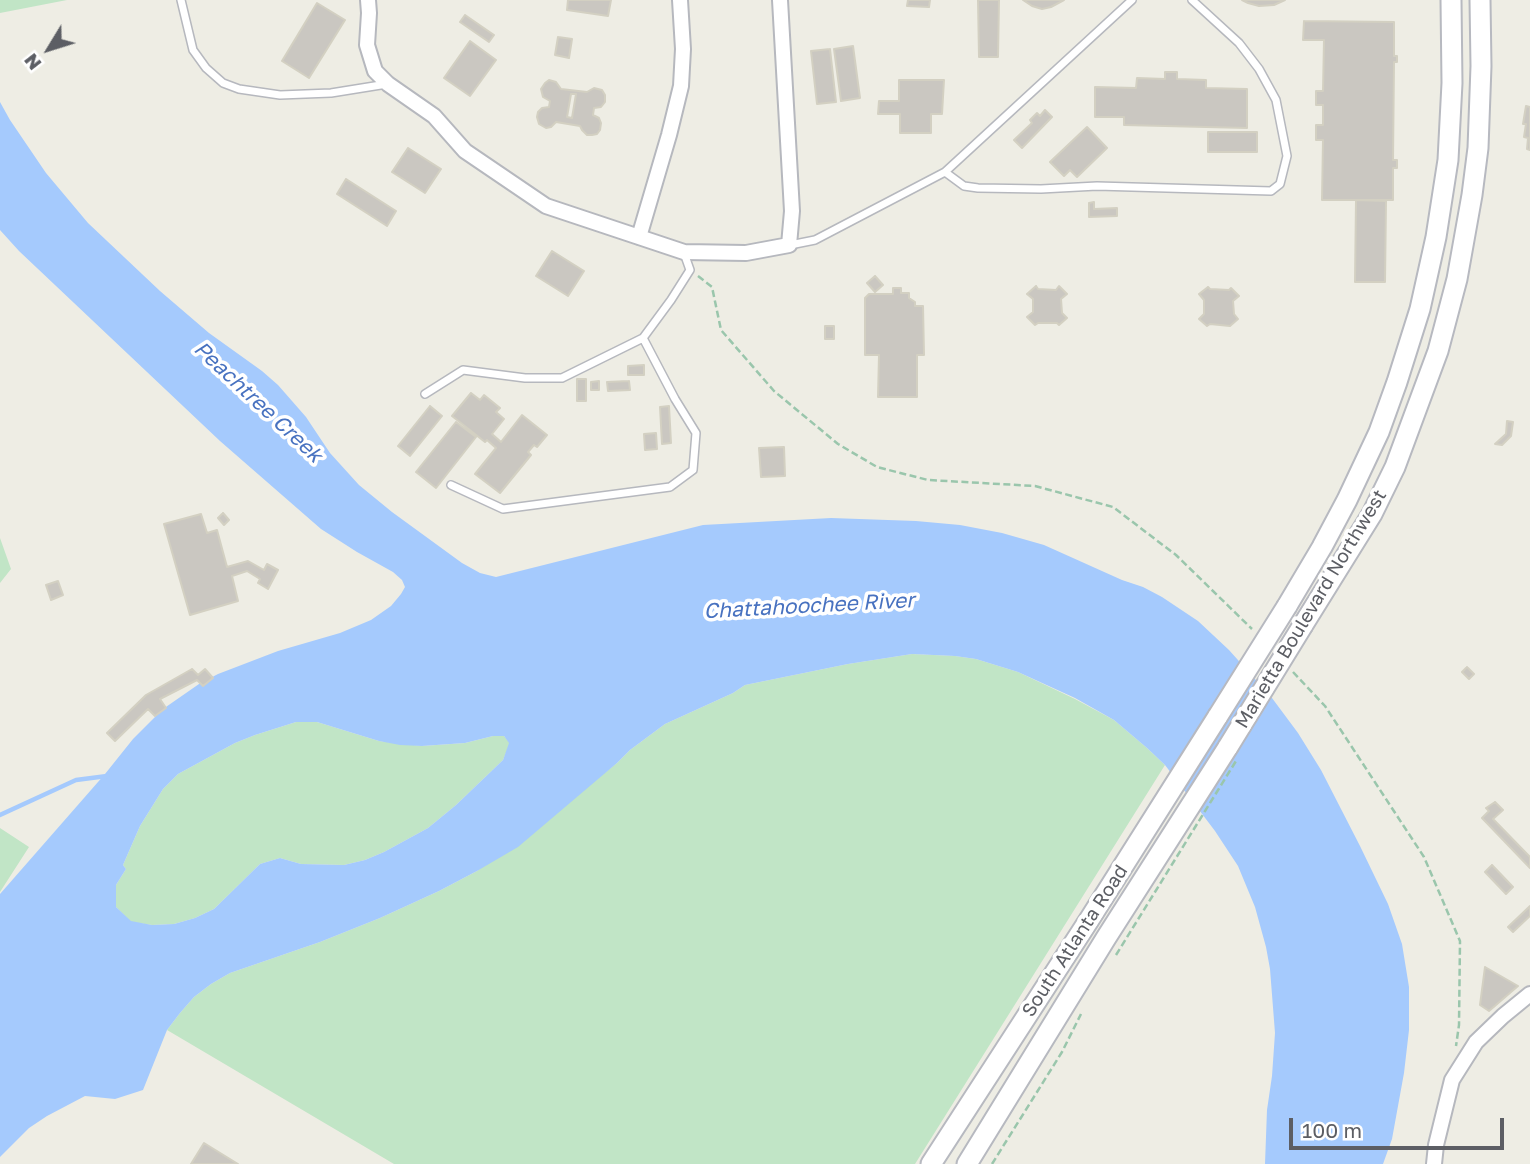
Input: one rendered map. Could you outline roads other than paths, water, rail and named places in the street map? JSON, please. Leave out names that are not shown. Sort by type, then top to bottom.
[{"type":"main road","name":"Marietta Boulevard Northwest","points":[[1218,716],[1322,547],[1378,432],[1397,382],[1420,309],[1436,237],[1448,160],[1452,83],[1451,0]]},
{"type":"main road","name":"Marietta Boulevard Northwest","points":[[1234,751],[1303,625],[1372,514],[1395,467],[1438,351],[1457,279],[1478,148],[1480,0]]},
{"type":"main road","name":"South Atlanta Road","points":[[932,1164],[1218,716]]},
{"type":"main road","name":"South Atlanta Road","points":[[967,1164],[1111,946],[1234,751]]},
{"type":"street","points":[[368,0],[367,45],[375,71],[388,84],[434,116],[465,151],[545,206],[684,252],[746,253],[789,245],[792,211],[780,0]]},
{"type":"street","points":[[639,237],[681,86],[683,49],[680,0]]},
{"type":"street","points":[[1434,1164],[1452,1080],[1476,1042],[1530,994]]},
{"type":"lane","points":[[181,0],[193,50],[205,68],[223,83],[239,89],[280,95],[331,93],[388,84]]},
{"type":"lane","points":[[789,245],[815,240],[945,173],[1132,0]]},
{"type":"lane","points":[[945,173],[964,186],[978,188],[1097,186],[1270,191],[1280,184],[1287,156],[1276,100],[1259,69],[1239,43],[1192,0]]},
{"type":"lane","points":[[425,394],[463,370],[525,378],[562,378],[643,338],[690,270],[684,252]]},
{"type":"lane","points":[[452,485],[503,509],[670,487],[693,470],[696,433],[643,338]]},
{"type":"water","points":[[0,102],[46,173],[88,223],[209,333],[278,385],[306,417],[330,453],[359,485],[462,563],[480,573],[496,577],[703,525],[831,518],[916,521],[960,525],[1044,545],[1143,587],[1198,621],[1229,650],[1272,698],[1298,733],[1321,770],[1360,846],[1388,904],[1402,944],[1409,987],[1409,1030],[1392,1139],[1383,1164],[1265,1164],[1267,1110],[1275,1033],[1266,947],[1255,907],[1238,866],[1165,765],[1114,720],[1075,698],[1018,672],[976,659],[912,654],[745,685],[665,724],[630,750],[518,847],[477,871],[380,918],[230,973],[211,984],[194,997],[167,1030],[143,1090],[115,1099],[85,1096],[29,1128],[0,1157],[0,894],[133,739],[163,709],[218,674],[371,620],[391,606],[405,587],[393,572],[321,529],[220,441],[0,230]],"holes":[[[296,722],[317,722],[400,745],[465,743],[493,736],[504,736],[509,743],[503,760],[428,828],[365,860],[344,865],[301,864],[280,858],[260,864],[214,909],[174,924],[152,925],[131,921],[116,907],[116,885],[126,869],[123,865],[140,826],[163,789],[178,774],[255,735]]]},
{"type":"waterway","points":[[0,815],[76,780],[107,776]]},
{"type":"water label","name":"Peachtree Creek","points":[[258,402]]},
{"type":"water label","name":"Chattahoochee River","points":[[809,606]]}]
